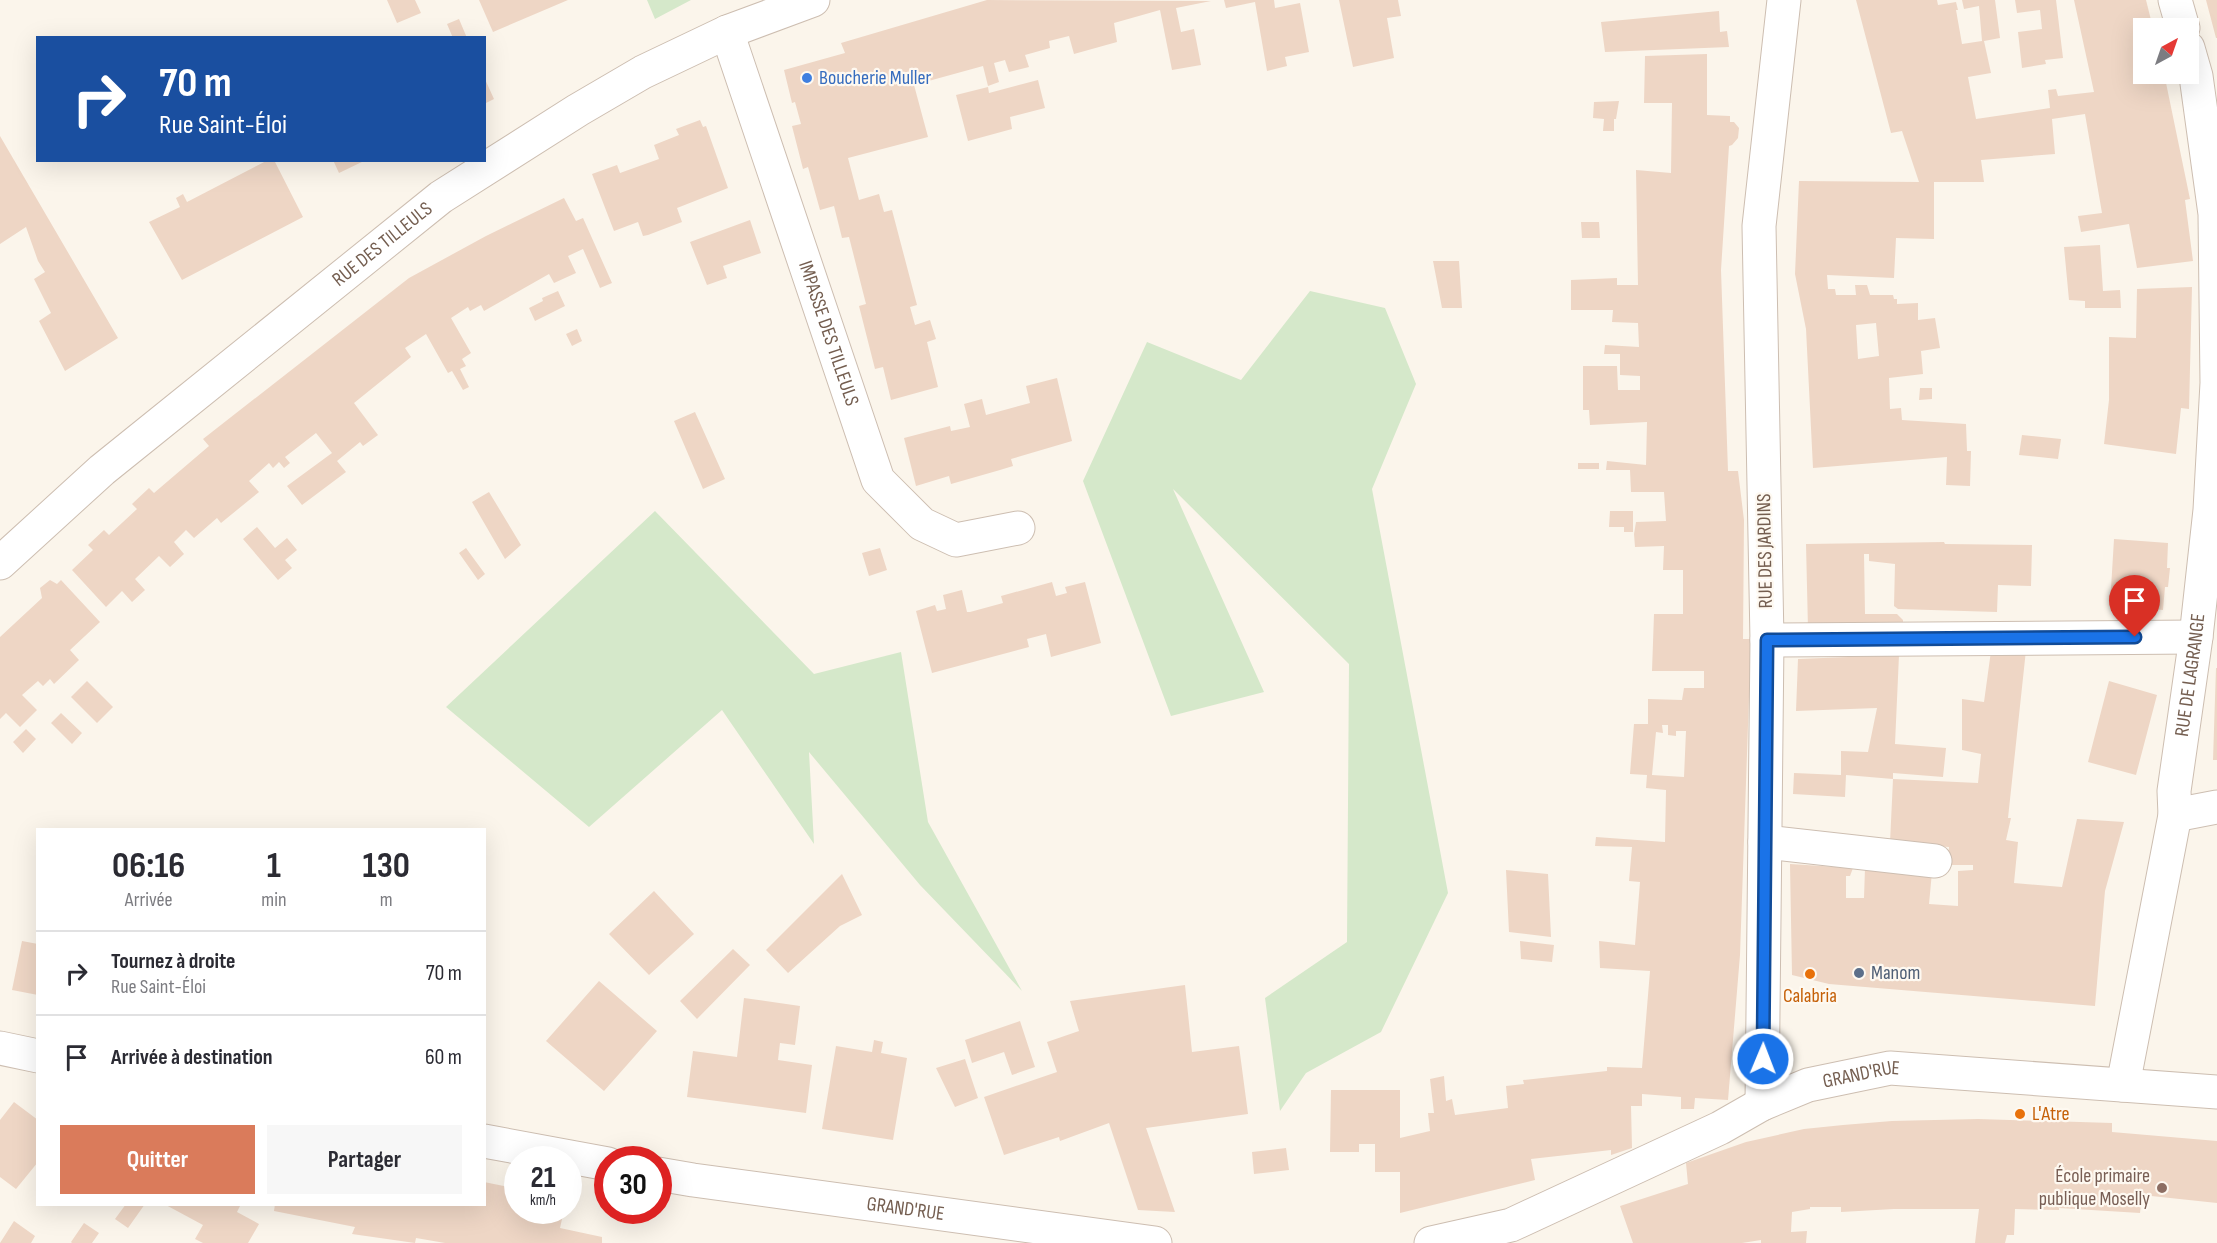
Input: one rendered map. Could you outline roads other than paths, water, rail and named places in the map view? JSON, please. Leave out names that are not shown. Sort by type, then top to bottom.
[{"type":"street","name":"RUE DES TILLEULS","points":[[0,563],[102,470],[441,197],[578,110],[643,72],[727,32],[813,0]]},
{"type":"street","name":"RUE DES JARDINS","points":[[1762,1104],[1767,640],[1759,226],[1784,0]]},
{"type":"street","points":[[2175,0],[2180,18]]},
{"type":"street","name":"IMPASSE DES TILLEULS","points":[[727,32],[878,480],[922,524],[956,540],[1018,528]]},
{"type":"street","name":"RUE DE LAGRANGE","points":[[2124,1085],[2175,815],[2174,791],[2196,637],[2210,510],[2217,383],[2216,214],[2208,95],[2199,74]]},
{"type":"street","points":[[1767,640],[2196,637]]},
{"type":"street","points":[[2175,815],[2217,807]]},
{"type":"street","points":[[1765,842],[1935,861]]},
{"type":"street","points":[[0,1048],[36,1056]]},
{"type":"street","name":"GRAND'RUE","points":[[1437,1242],[1511,1225],[1720,1128],[1762,1104],[1808,1086],[1890,1068],[2217,1092]]},
{"type":"street","points":[[486,1141],[594,1161]]},
{"type":"street","name":"GRAND'RUE","points":[[672,1176],[1155,1243]]},
{"type":"place","name":"Boucherie Muller","points":[[807,78]]},
{"type":"place","name":"Manom","points":[[1859,973]]},
{"type":"place","name":"Calabria","points":[[1810,974]]},
{"type":"place","name":"L'Atre","points":[[2020,1114]]},
{"type":"place","name":"École primaire publique Moselly","points":[[2162,1188]]}]
